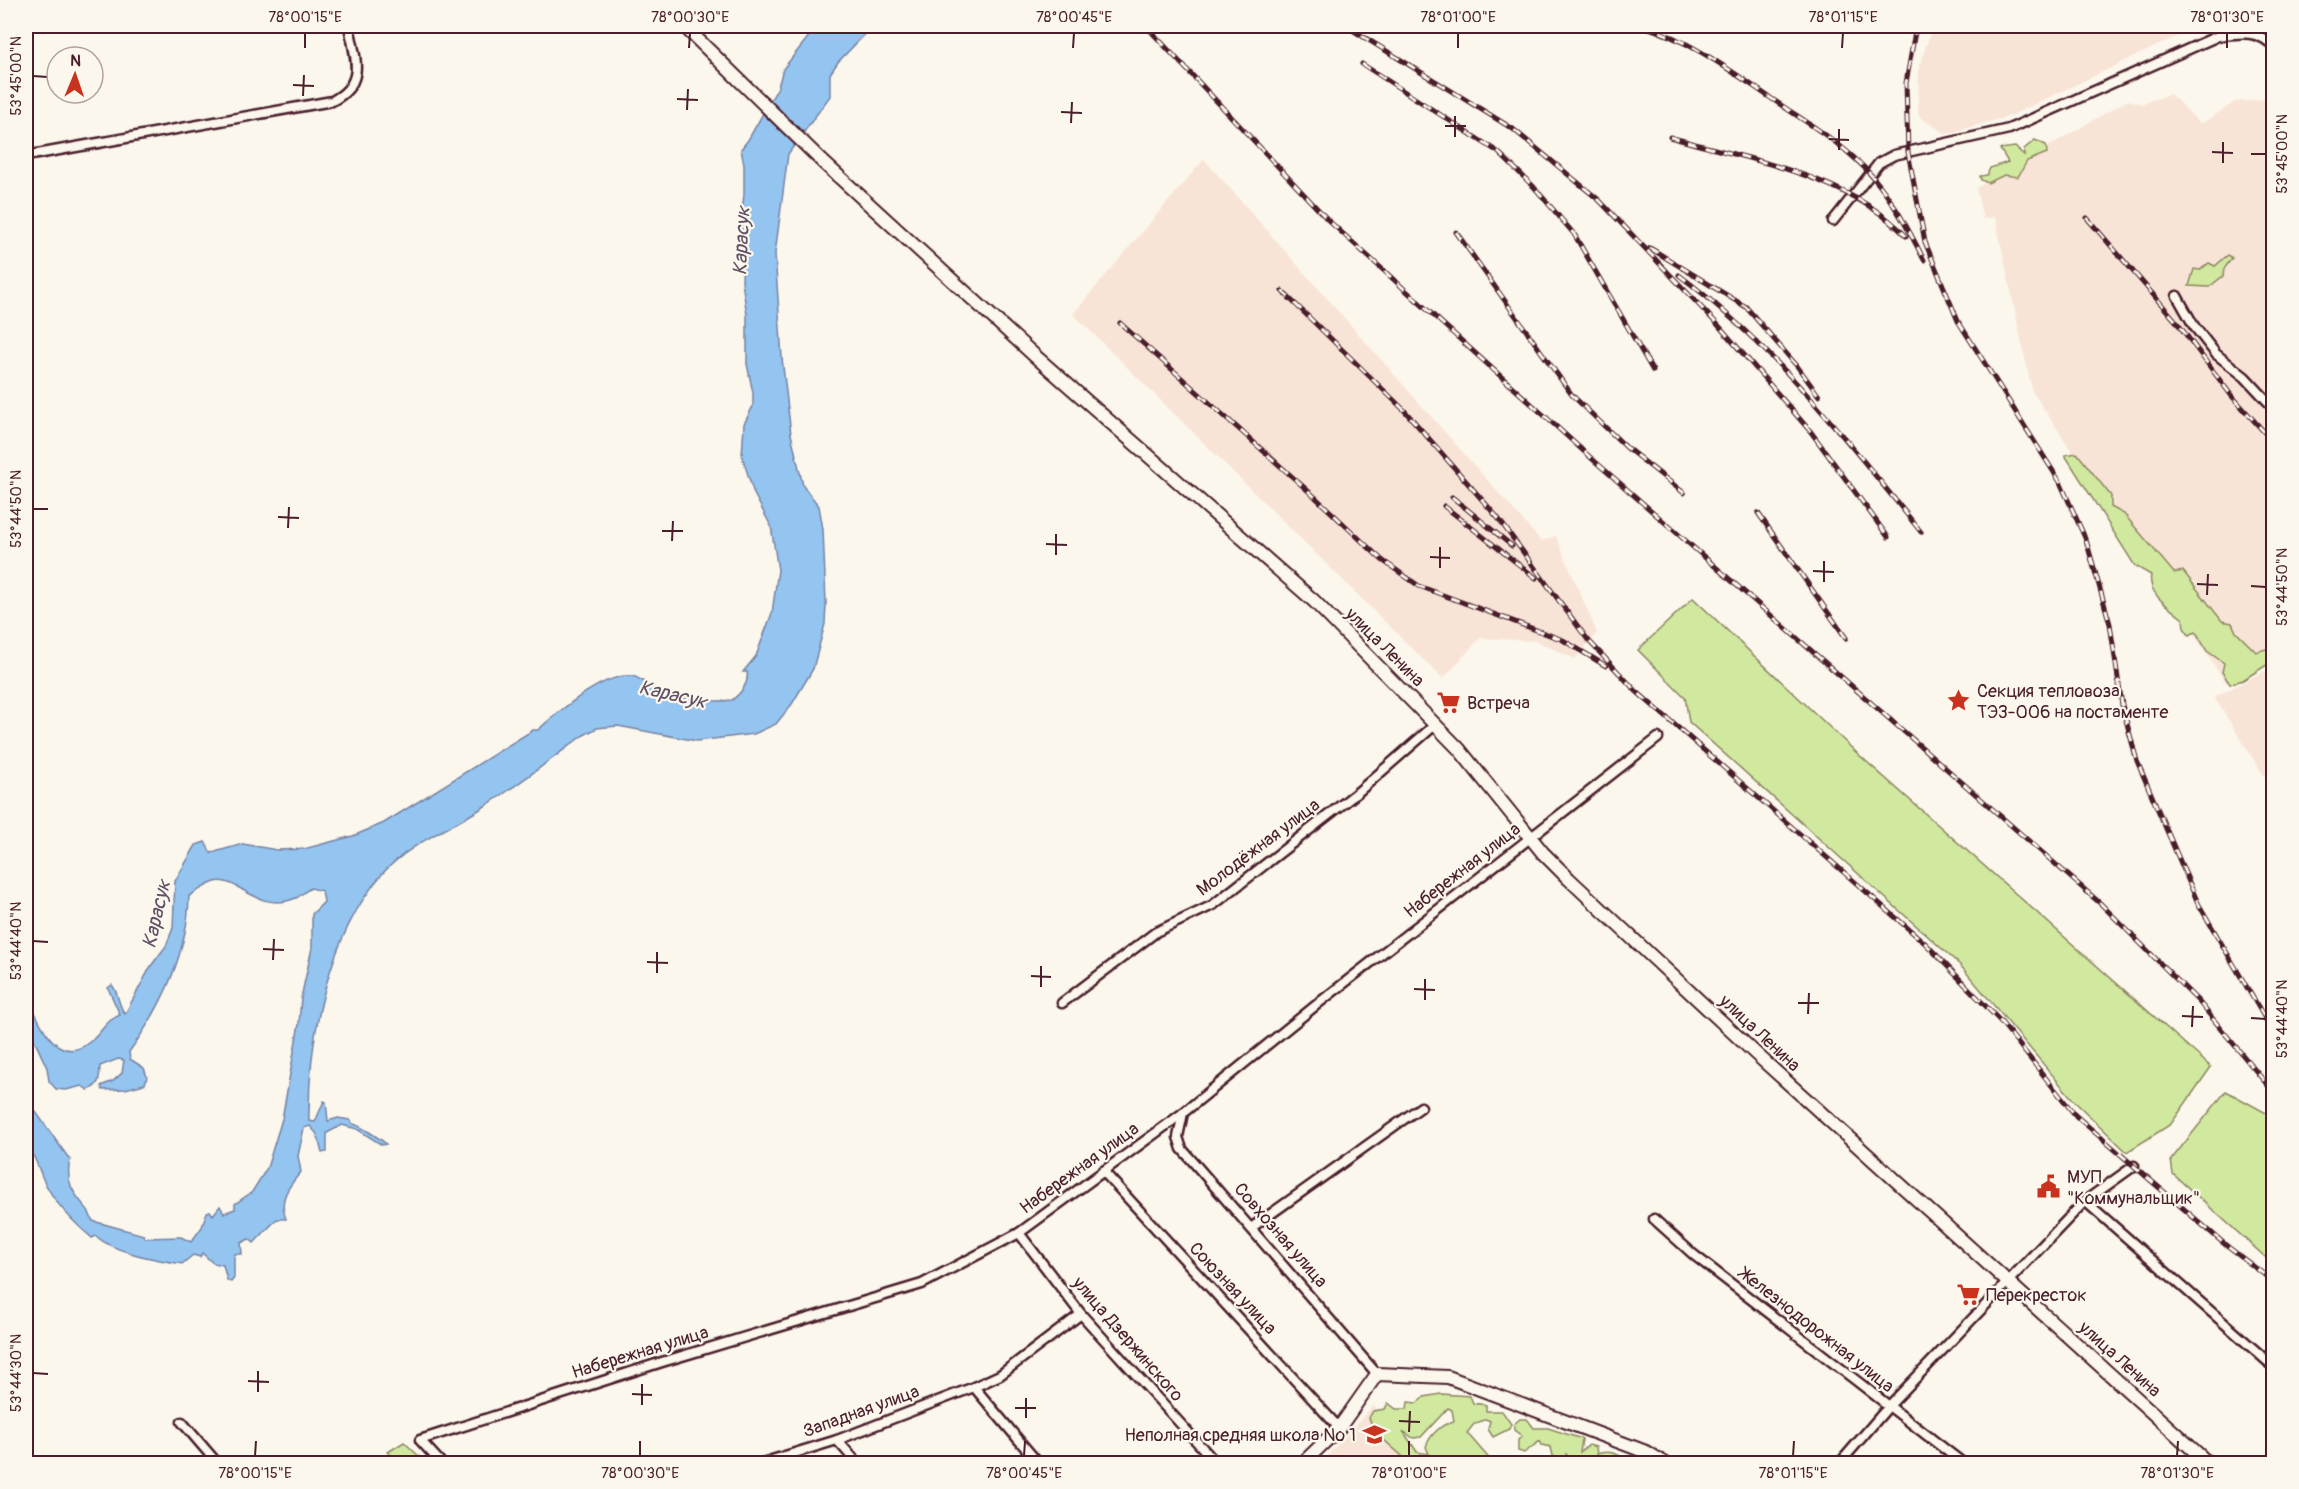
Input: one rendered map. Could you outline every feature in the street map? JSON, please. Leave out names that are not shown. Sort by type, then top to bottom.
[{"type":"main road","name":"улица Ленина","points":[[684,26],[824,162],[1039,360],[1314,601],[1436,724],[1476,768],[1530,837],[1569,879],[2007,1283],[2209,1464]]},
{"type":"main road","points":[[1302,1464],[1339,1428],[1377,1374],[1448,1377],[1646,1452],[1666,1464]]},
{"type":"street","points":[[26,156],[332,101],[347,93],[354,85],[356,62],[349,26]]},
{"type":"street","points":[[1833,221],[1879,163],[1894,155],[2009,129],[2218,36],[2246,33],[2265,37],[2274,46]]},
{"type":"street","points":[[2177,296],[2194,326],[2216,354],[2245,377],[2274,408]]},
{"type":"street","name":"Молодёжная улица","points":[[1062,1003],[1156,932],[1213,905],[1358,792],[1436,724]]},
{"type":"street","name":"Набережная улица","points":[[442,1464],[420,1440],[662,1362],[922,1284],[1019,1233],[1183,1113],[1658,738]]},
{"type":"street","points":[[1251,1228],[1421,1107]]},
{"type":"street","name":"Совхозная улица","points":[[1183,1113],[1178,1137],[1182,1149],[1377,1374]]},
{"type":"street","points":[[1839,1464],[1889,1406],[2085,1201],[2134,1166]]},
{"type":"street","name":"Союзная улица","points":[[1103,1171],[1339,1428]]},
{"type":"street","points":[[2085,1201],[2274,1366]]},
{"type":"street","name":"Железнодорожная улица","points":[[1654,1219],[1694,1255],[1964,1464]]},
{"type":"street","name":"улица Дзержинского","points":[[1019,1233],[1081,1314],[1217,1464]]},
{"type":"street","name":"Западная улица","points":[[759,1464],[837,1440],[1000,1375],[1081,1314]]},
{"type":"street","points":[[974,1387],[1039,1464]]},
{"type":"street","points":[[182,1422],[218,1464]]},
{"type":"street","points":[[837,1440],[858,1464]]},
{"type":"shaded area","points":[[1933,26],[2199,26],[2010,116],[1946,134],[1921,118],[1918,113],[1919,66]]},
{"type":"shaded area","points":[[2170,94],[2201,124],[2235,102],[2273,98],[2273,659],[2226,683],[2032,391],[1995,217],[1983,219],[1976,188],[2128,100],[2141,104]]},
{"type":"shaded area","points":[[1204,159],[1541,541],[1556,536],[1597,633],[1575,659],[1536,641],[1480,638],[1443,679],[1073,314]]},
{"type":"shaded area","points":[[2273,667],[2273,790],[2214,697]]},
{"type":"shaded area","name":"Неполная средняя школа № 1","points":[[1373,1406],[1432,1463],[1320,1464]]},
{"type":"green space","points":[[2035,140],[2046,145],[2047,153],[2027,161],[2018,177],[2004,175],[1988,183],[1981,180],[1980,176],[1987,175],[1990,168],[2008,162],[2000,149],[2015,147],[2024,155],[2024,149]]},
{"type":"green space","points":[[2228,255],[2232,258],[2224,269],[2223,276],[2209,287],[2189,286],[2194,269],[2200,270],[2209,263],[2215,266]]},
{"type":"green space","points":[[2077,453],[2111,496],[2111,507],[2124,514],[2174,573],[2183,571],[2222,621],[2232,623],[2236,632],[2256,652],[2273,647],[2273,661],[2243,680],[2230,684],[2222,672],[2224,663],[2207,651],[2196,632],[2189,635],[2184,628],[2183,619],[2166,605],[2152,588],[2151,575],[2135,566],[2065,455]]},
{"type":"green space","points":[[1693,598],[1858,754],[2211,1067],[2171,1124],[2127,1152],[2076,1103],[1960,965],[1689,722],[1685,697],[1638,650]]},
{"type":"green space","points":[[2226,1091],[2270,1115],[2273,1121],[2273,1264],[2173,1174],[2171,1160]]},
{"type":"green space","points":[[1441,1394],[1470,1396],[1473,1403],[1486,1405],[1486,1411],[1502,1411],[1511,1424],[1509,1429],[1493,1437],[1488,1429],[1490,1421],[1486,1419],[1474,1424],[1467,1433],[1493,1463],[1410,1463],[1375,1432],[1369,1418],[1373,1411],[1385,1409],[1388,1403],[1396,1409],[1407,1409],[1408,1402],[1417,1403],[1424,1397]],"holes":[[[1448,1408],[1452,1410],[1454,1421],[1433,1434],[1426,1447],[1429,1454],[1417,1452],[1403,1431],[1413,1438],[1421,1437]]]},
{"type":"green space","points":[[1520,1419],[1527,1419],[1534,1428],[1548,1428],[1582,1439],[1580,1452],[1589,1445],[1596,1447],[1597,1454],[1612,1453],[1633,1463],[1575,1463],[1566,1454],[1566,1460],[1562,1461],[1553,1456],[1551,1447],[1542,1445],[1540,1441],[1524,1453],[1518,1451],[1518,1440],[1522,1436],[1514,1430],[1514,1424]]},
{"type":"green space","points":[[404,1442],[426,1463],[399,1463],[388,1452]]},
{"type":"water","points":[[817,26],[873,26],[838,62],[830,74],[830,96],[788,154],[775,254],[782,358],[791,434],[803,486],[819,506],[823,529],[825,624],[813,669],[792,704],[776,724],[754,734],[697,741],[618,726],[597,728],[582,736],[495,800],[405,853],[383,873],[364,899],[348,927],[325,990],[312,1057],[309,1121],[315,1122],[324,1101],[328,1121],[338,1118],[350,1120],[386,1144],[382,1145],[357,1129],[342,1125],[327,1133],[327,1152],[322,1153],[317,1134],[310,1126],[304,1128],[298,1156],[301,1172],[288,1188],[284,1200],[286,1219],[277,1219],[254,1243],[249,1239],[241,1243],[242,1254],[234,1254],[234,1278],[231,1282],[227,1280],[223,1265],[213,1263],[202,1253],[200,1257],[193,1255],[182,1264],[137,1255],[114,1247],[96,1236],[92,1238],[54,1199],[26,1144],[26,1098],[70,1160],[71,1187],[93,1221],[144,1235],[145,1238],[181,1237],[191,1242],[202,1227],[207,1212],[210,1211],[213,1215],[220,1206],[224,1213],[235,1209],[235,1204],[252,1192],[267,1168],[282,1119],[299,1024],[301,998],[312,948],[312,914],[324,902],[322,891],[311,888],[296,898],[282,902],[270,901],[232,884],[215,882],[189,896],[184,938],[171,978],[152,1017],[129,1052],[130,1059],[144,1068],[147,1077],[145,1084],[125,1089],[103,1090],[101,1086],[113,1081],[122,1073],[124,1060],[118,1059],[100,1066],[98,1081],[88,1090],[82,1086],[66,1090],[56,1089],[49,1081],[47,1068],[26,1022],[26,993],[42,1027],[50,1038],[58,1046],[68,1050],[79,1048],[92,1040],[108,1023],[120,1015],[108,988],[112,985],[125,1014],[151,966],[166,946],[173,928],[175,881],[196,845],[205,842],[211,853],[243,844],[277,850],[304,849],[353,836],[384,823],[533,730],[538,730],[595,687],[621,677],[632,676],[664,692],[683,698],[704,700],[732,700],[744,688],[747,672],[743,672],[756,656],[772,613],[778,570],[771,526],[754,494],[742,456],[744,424],[753,406],[753,393],[747,364],[747,315],[742,282],[743,248],[739,232],[744,195],[744,165],[741,149],[778,87],[783,69]]},
{"type":"railway","points":[[1146,26],[1329,221],[1590,457],[2101,904],[2199,1002],[2274,1093]]},
{"type":"railway","points":[[1346,26],[1513,129],[1599,200],[1719,326],[1811,432],[1888,537]]},
{"type":"railway","points":[[1643,26],[1680,41],[1715,60],[1817,129],[1851,155],[1871,175],[1893,205],[1924,260]]},
{"type":"railway","points":[[1916,26],[1906,83],[1908,152],[1925,242],[1958,321],[2060,482],[2086,540],[2110,624],[2122,705],[2137,761],[2198,903],[2274,1034]]},
{"type":"railway","points":[[1362,64],[1498,152],[1534,187],[1574,234],[1653,371]]},
{"type":"railway","points":[[1670,137],[1764,162],[1827,184],[1856,198],[1882,215],[1906,236]]},
{"type":"railway","points":[[2087,218],[2175,320],[2231,395],[2274,443]]},
{"type":"railway","points":[[1456,232],[1572,395],[1627,448],[1684,493]]},
{"type":"railway","points":[[1650,248],[1746,307],[1797,366],[1819,396]]},
{"type":"railway","points":[[1679,275],[1714,303],[1778,363],[1837,429],[1921,532]]},
{"type":"railway","points":[[1282,291],[1404,410],[1498,518],[1588,640],[1636,691],[1926,944],[2001,1022],[2076,1116],[2228,1247],[2274,1282]]},
{"type":"railway","points":[[1120,323],[1382,560],[1419,586],[1563,640],[1606,666]]},
{"type":"railway","points":[[1452,497],[1512,546]]},
{"type":"railway","points":[[1444,506],[1536,578]]},
{"type":"railway","points":[[1758,513],[1846,638]]},
{"type":"place","name":"Секция тепловоза ТЭ3-006 на постаменте","points":[[1959,701]]},
{"type":"place","name":"Встреча","points":[[1449,703]]},
{"type":"place","name":"МУП \"Коммунальщик\"","points":[[2049,1187]]},
{"type":"place","name":"Перекресток","points":[[1968,1295]]},
{"type":"place","name":"Неполная средняя школа № 1","points":[[1374,1435]]},
{"type":"water label","name":"Карасук","points":[[741,241]]},
{"type":"water label","name":"Карасук","points":[[673,694]]},
{"type":"water label","name":"Карасук","points":[[156,914]]}]
